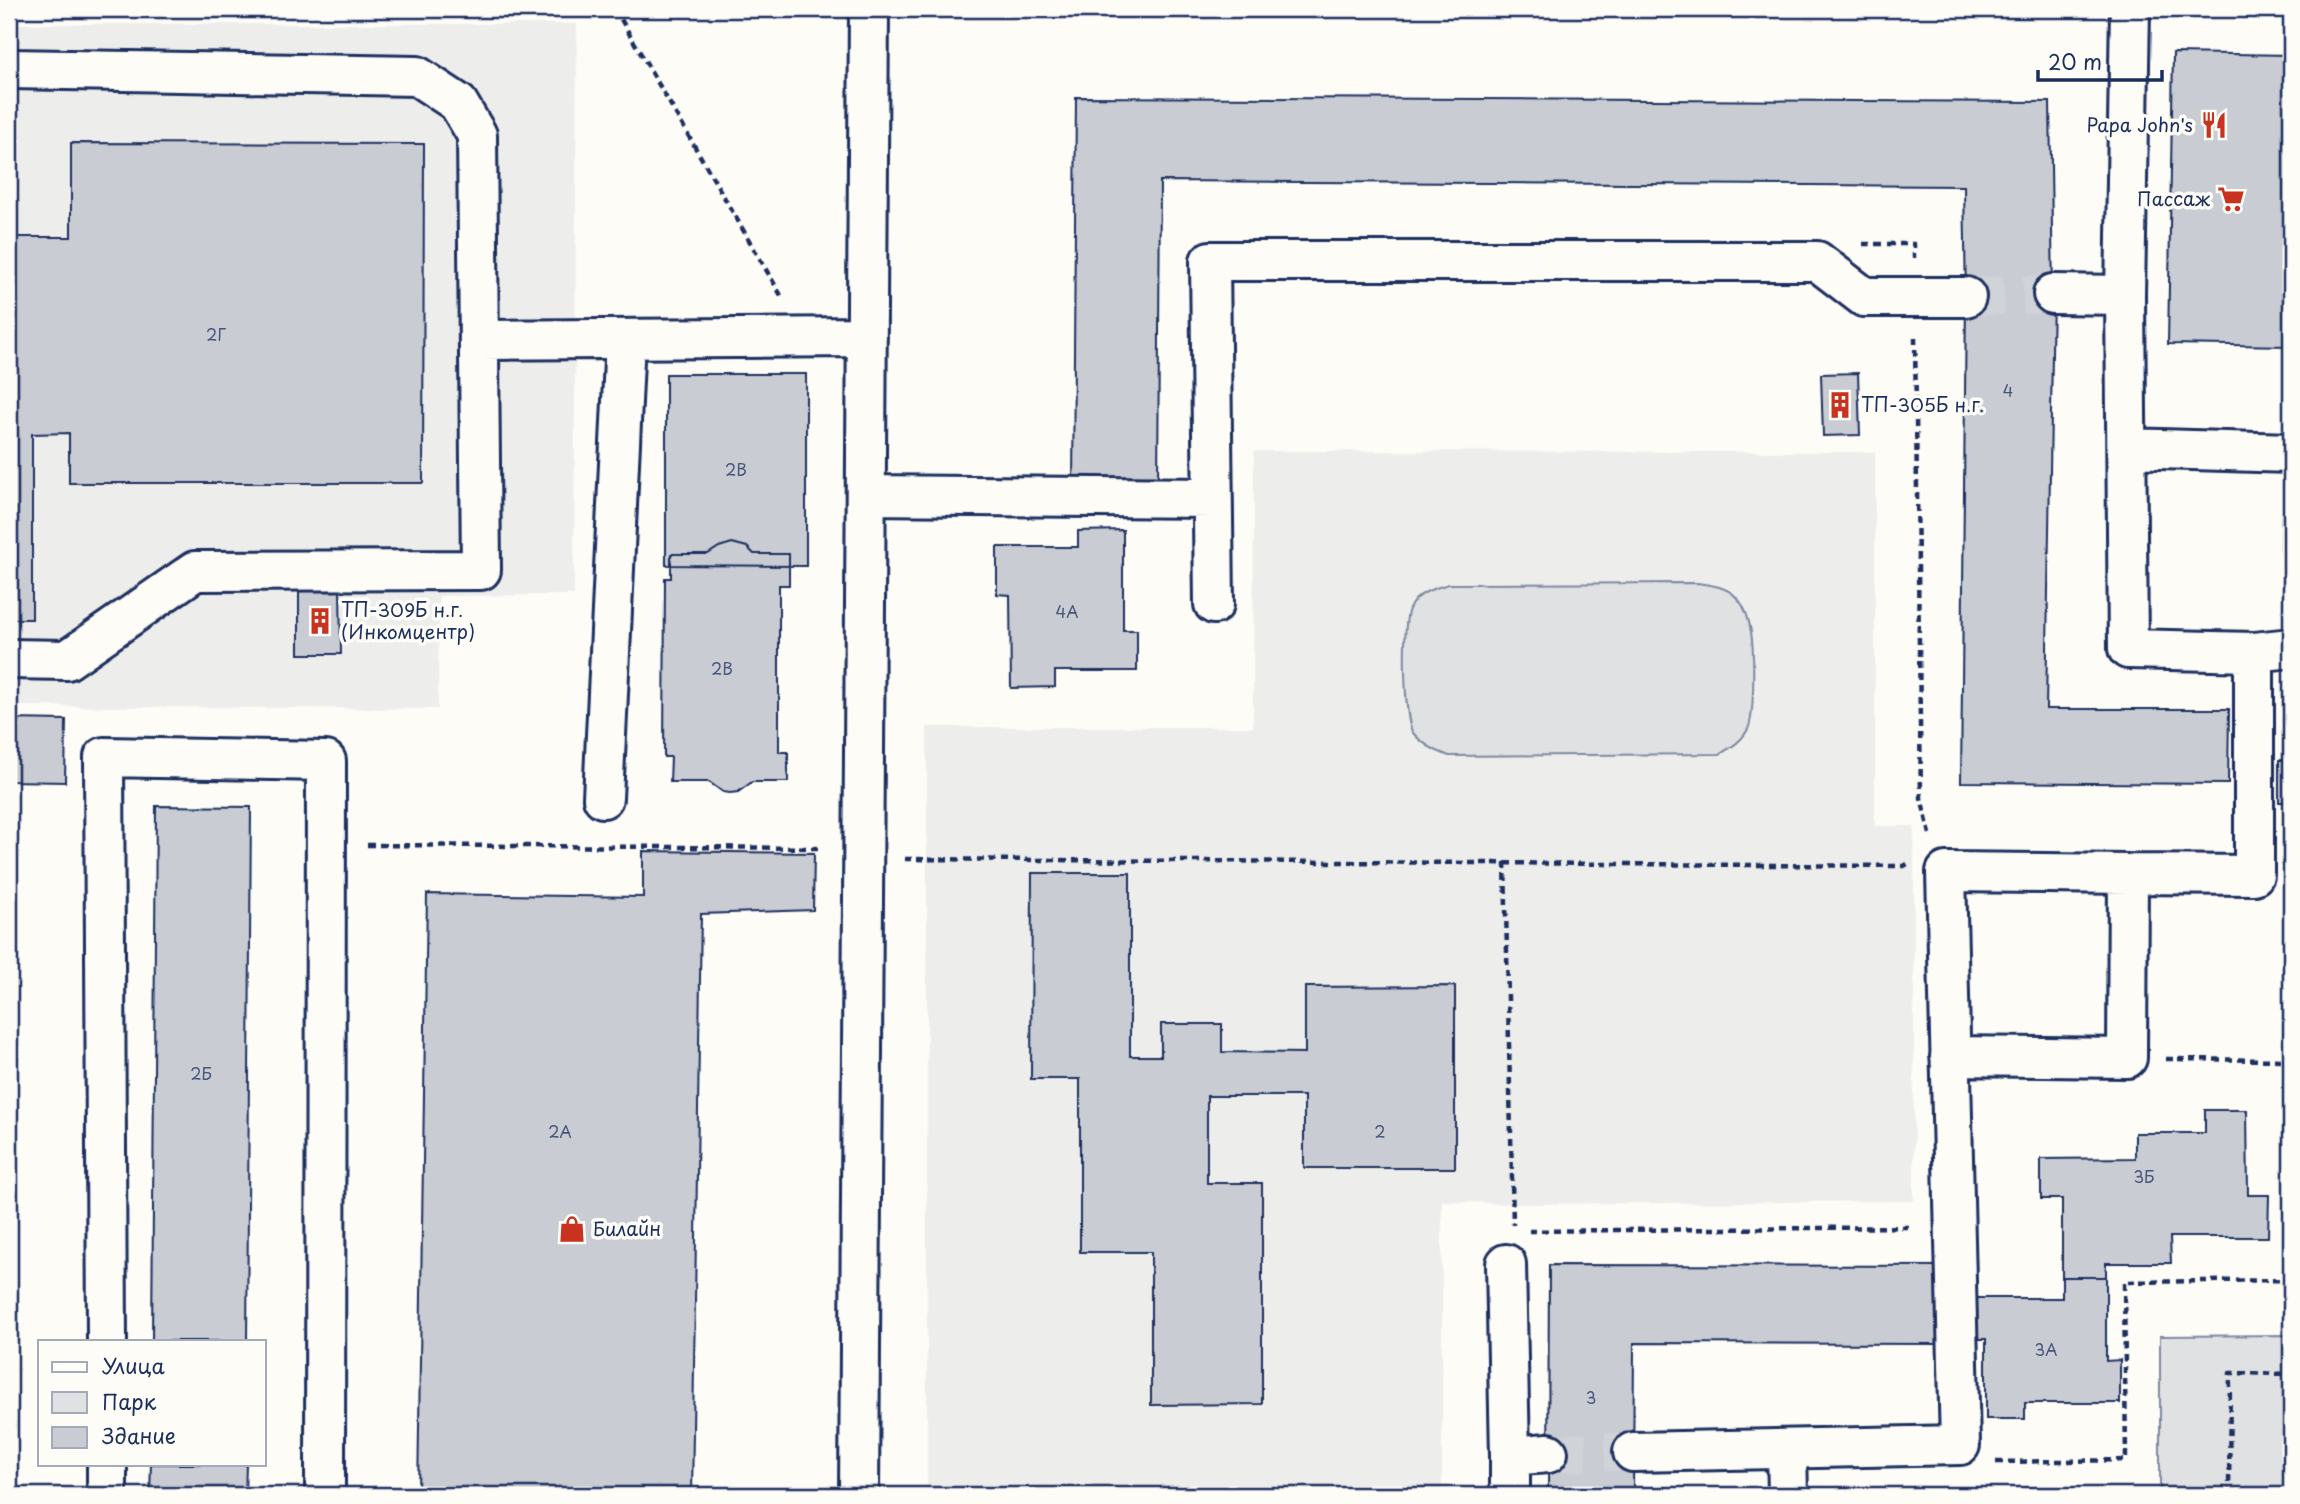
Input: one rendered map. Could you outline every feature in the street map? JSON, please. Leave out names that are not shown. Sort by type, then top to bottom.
[{"type":"street","points":[[859,1495],[869,9]]},
{"type":"street","points":[[2130,9],[2124,296],[2128,649],[2254,652],[2291,649]]},
{"type":"street","points":[[9,69],[417,76],[458,103],[477,135],[481,570],[195,571],[66,660],[9,659]]},
{"type":"street","points":[[1214,604],[1210,261],[1817,261],[1864,297],[1966,297]]},
{"type":"street","points":[[2053,295],[2124,296]]},
{"type":"street","points":[[479,340],[866,337]]},
{"type":"street","points":[[603,798],[625,339]]},
{"type":"street","points":[[2127,448],[2291,453]]},
{"type":"street","points":[[866,495],[1212,498]]},
{"type":"street","points":[[1633,1452],[1960,1445],[1946,872],[2255,875],[2254,652]]},
{"type":"street","points":[[107,1340],[104,757],[326,761],[325,1495]]},
{"type":"street","points":[[1950,1056],[2127,1058],[2127,874]]},
{"type":"street","points":[[1510,1247],[1510,1495]]},
{"type":"street","points":[[1787,1449],[1788,1495]]},
{"type":"street","points":[[1510,1456],[1548,1453]]},
{"type":"street","points":[[107,1466],[107,1495]]},
{"type":"path","points":[[9,21],[12,21],[12,9]]},
{"type":"path","points":[[615,9],[784,301],[821,338]]},
{"type":"path","points":[[523,11],[627,9]]},
{"type":"path","points":[[1858,244],[1914,244],[1921,798],[1931,838]]},
{"type":"path","points":[[905,859],[1904,866],[1914,861]]},
{"type":"path","points":[[1505,862],[1510,1247]]},
{"type":"path","points":[[2127,1058],[2291,1060]]},
{"type":"path","points":[[1528,1231],[1908,1227]]},
{"type":"path","points":[[1989,1462],[2126,1460],[2124,1282],[2291,1280]]},
{"type":"path","points":[[2229,1495],[2230,1373],[2291,1374]]},
{"type":"shaded area","points":[[9,24],[577,24],[574,595],[439,596],[438,709],[9,706]]},
{"type":"shaded area","points":[[1254,451],[1875,452],[1875,826],[1914,826],[1914,1201],[1511,1204],[1442,1201],[1442,1495],[927,1495],[927,727],[1253,727]]},
{"type":"green space","points":[[1698,583],[1719,587],[1733,594],[1745,610],[1751,632],[1753,681],[1748,729],[1733,746],[1720,754],[1449,756],[1430,747],[1413,733],[1406,692],[1405,633],[1412,603],[1426,592],[1449,584]]},
{"type":"green space","points":[[2291,1335],[2291,1495],[2160,1495],[2160,1336]]},
{"type":"building","name":"Пассаж","points":[[2173,53],[2291,55],[2291,346],[2168,344]]},
{"type":"building","points":[[1076,97],[2050,102],[2053,294],[2046,709],[2229,709],[2228,784],[1961,782],[1966,297],[1964,186],[1160,181],[1158,486],[1073,486]]},
{"type":"building","points":[[71,143],[424,144],[423,483],[69,483],[69,433],[32,434],[32,619],[9,619],[9,237],[71,237]]},
{"type":"building","name":"ТП-305Б н.г.","points":[[1858,373],[1860,435],[1823,436],[1821,374]]},
{"type":"building","points":[[666,374],[806,374],[806,566],[666,565]]},
{"type":"building","points":[[2282,514],[2291,514],[2291,550],[2281,550]]},
{"type":"building","points":[[1123,530],[1123,630],[1137,630],[1137,671],[1055,671],[1055,687],[1011,688],[1010,595],[997,594],[997,547],[1078,547],[1078,531]]},
{"type":"building","points":[[732,543],[747,547],[754,554],[789,554],[789,585],[779,585],[779,752],[788,752],[788,782],[752,782],[738,792],[730,793],[723,792],[709,782],[670,782],[671,757],[664,757],[665,578],[671,578],[671,554],[708,554]]},
{"type":"building","name":"ТП-309Б н.г. (Инкомцентр)","points":[[340,587],[341,654],[299,654],[299,588]]},
{"type":"building","points":[[9,719],[66,720],[65,782],[9,781]]},
{"type":"building","points":[[2279,760],[2291,760],[2291,802],[2279,802]]},
{"type":"building","points":[[156,806],[251,807],[247,1340],[152,1340]]},
{"type":"building","points":[[643,851],[814,853],[813,910],[701,914],[692,1495],[418,1495],[427,894],[643,897]]},
{"type":"building","points":[[1032,873],[1130,873],[1130,1056],[1161,1056],[1161,1024],[1222,1024],[1222,1052],[1305,1053],[1305,987],[1455,986],[1455,1168],[1304,1168],[1304,1096],[1207,1096],[1207,1183],[1262,1183],[1262,1404],[1151,1405],[1151,1252],[1080,1252],[1080,1079],[1031,1079]]},
{"type":"building","points":[[2205,1110],[2247,1110],[2248,1195],[2269,1195],[2268,1237],[2170,1237],[2171,1263],[2106,1263],[2106,1277],[2062,1277],[2062,1199],[2041,1199],[2041,1159],[2135,1158],[2135,1133],[2205,1133]]},
{"type":"building","points":[[1549,1265],[1942,1266],[1942,1344],[1634,1343],[1633,1495],[1548,1495]]},
{"type":"building","points":[[2062,1277],[2106,1277],[2106,1361],[2120,1360],[2120,1403],[2025,1403],[2025,1419],[1986,1419],[1986,1339],[1967,1339],[1967,1298],[2062,1298]]},
{"type":"building","points":[[151,1466],[246,1466],[245,1495],[150,1495]]},
{"type":"tunnel","points":[[1966,297],[2053,294]]},
{"type":"tunnel","points":[[1548,1453],[1633,1452]]},
{"type":"place","name":"Papa John's","points":[[2214,125]]},
{"type":"place","name":"Пассаж","points":[[2231,199]]},
{"type":"place","name":"ТП-305Б н.г.","points":[[1840,405]]},
{"type":"place","name":"ТП-309Б н.г. (Инкомцентр)","points":[[320,621]]},
{"type":"place","name":"Билайн","points":[[572,1229]]}]
